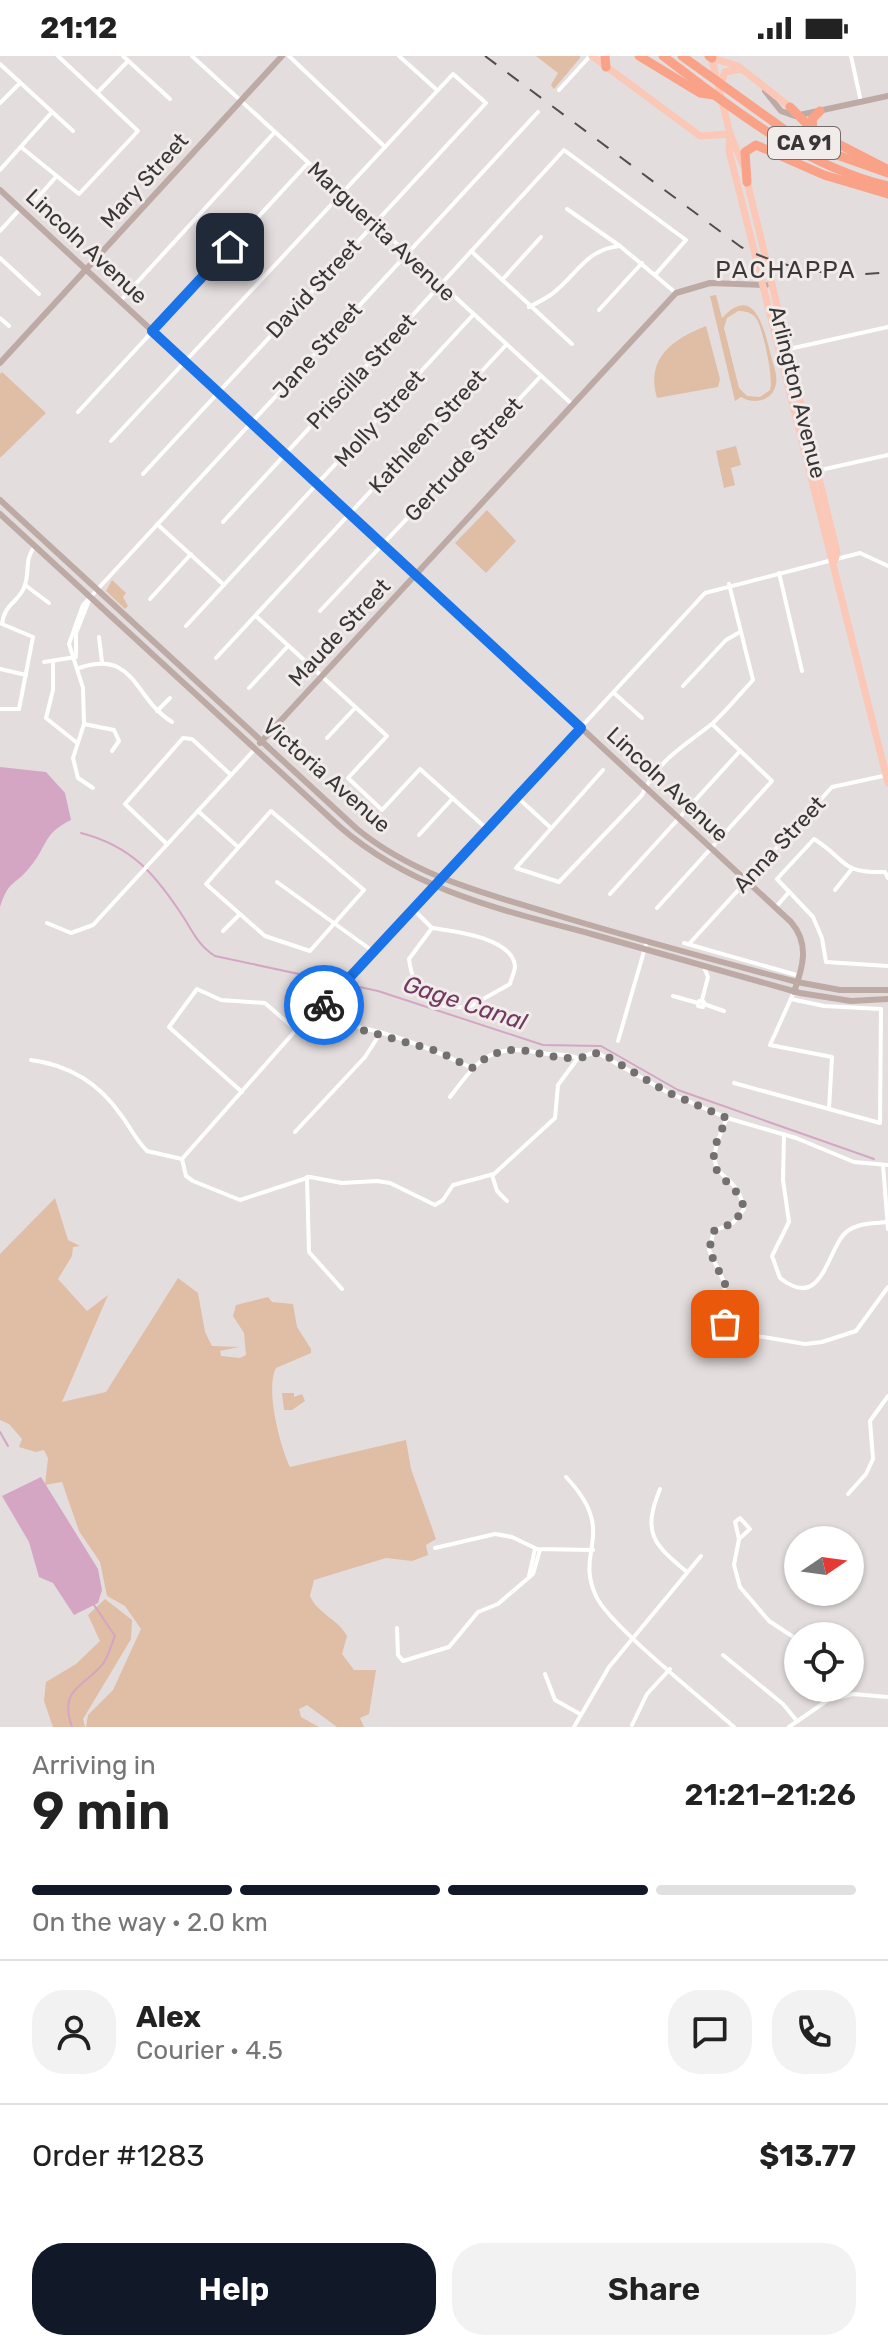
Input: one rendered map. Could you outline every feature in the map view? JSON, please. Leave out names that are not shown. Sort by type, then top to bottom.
[{"type":"highway","points":[[639,56],[700,93],[716,91]]},
{"type":"highway","name":"CA 91","points":[[663,56],[716,91],[735,109],[795,151],[844,173],[888,186]]},
{"type":"highway","name":"CA 91","points":[[682,56],[803,143],[888,171]]},
{"type":"highway","points":[[790,107],[815,132],[888,171]]},
{"type":"highway","points":[[815,132],[812,120],[820,111]]},
{"type":"highway","points":[[747,182],[745,152],[756,145],[824,175],[888,194]]},
{"type":"main road","name":"Mary Street","points":[[0,363],[282,56]]},
{"type":"main road","points":[[591,56],[605,61],[700,136],[730,134]]},
{"type":"main road","points":[[710,57],[741,69],[781,111],[799,115],[888,96]]},
{"type":"main road","name":"Arlington Avenue","points":[[710,57],[716,91],[747,182],[768,285]]},
{"type":"main road","points":[[716,91],[725,72],[741,69]]},
{"type":"main road","points":[[765,91],[790,107],[820,111]]},
{"type":"main road","name":"Arlington Avenue","points":[[730,134],[729,151],[768,285],[837,552],[835,560],[887,778]]},
{"type":"main road","name":"Lincoln Avenue","points":[[0,190],[776,907],[799,933],[803,949],[802,965],[792,995]]},
{"type":"main road","points":[[676,293],[710,283],[768,285]]},
{"type":"main road","name":"Maude Street","points":[[255,749],[676,293]]},
{"type":"main road","name":"Victoria Avenue","points":[[0,500],[375,844],[441,879],[792,995],[851,1001],[888,999]]},
{"type":"main road","name":"Victoria Avenue","points":[[0,514],[360,845],[433,887],[646,945],[798,979],[808,985],[857,991],[888,990]]},
{"type":"main road","points":[[802,965],[808,985]]},
{"type":"street","points":[[21,147],[55,178],[79,194],[138,131],[58,56]]},
{"type":"street","points":[[123,56],[170,99]]},
{"type":"street","name":"Marguerita Avenue","points":[[192,56],[573,405]]},
{"type":"street","points":[[289,56],[385,147]]},
{"type":"street","points":[[111,441],[437,90],[399,56]]},
{"type":"street","points":[[559,90],[591,56]]},
{"type":"street","points":[[851,56],[861,102]]},
{"type":"street","points":[[98,92],[128,61]]},
{"type":"street","points":[[0,64],[73,131]]},
{"type":"street","name":"David Street","points":[[143,474],[486,103],[453,74],[437,90]]},
{"type":"street","points":[[0,103],[20,83]]},
{"type":"street","points":[[0,170],[52,112]]},
{"type":"street","name":"Jane Street","points":[[84,724],[79,668],[69,644],[79,611],[538,112]]},
{"type":"street","points":[[119,302],[275,133]]},
{"type":"street","name":"Priscilla Street","points":[[223,522],[564,150],[686,240],[655,275]]},
{"type":"street","points":[[78,412],[308,163]]},
{"type":"street","points":[[32,204],[55,178]]},
{"type":"street","points":[[0,231],[21,209]]},
{"type":"street","points":[[567,209],[620,246],[676,293]]},
{"type":"street","points":[[502,280],[541,237]]},
{"type":"street","points":[[529,307],[553,293],[591,254],[604,247],[620,246]]},
{"type":"street","points":[[471,251],[572,344]]},
{"type":"street","points":[[0,258],[39,294]]},
{"type":"street","points":[[599,310],[642,263]]},
{"type":"street","name":"Molly Street","points":[[186,626],[473,315]]},
{"type":"street","points":[[0,318],[9,326]]},
{"type":"street","points":[[785,350],[888,327]]},
{"type":"street","name":"Kathleen Street","points":[[216,658],[506,345]]},
{"type":"street","name":"Gertrude Street","points":[[320,611],[541,376]]},
{"type":"street","points":[[814,471],[888,455]]},
{"type":"street","points":[[157,524],[224,585]]},
{"type":"street","points":[[0,709],[19,709],[33,637],[2,624],[4,608],[25,585],[27,557],[35,546]]},
{"type":"street","points":[[180,1161],[296,1030],[319,1011],[414,910],[705,593],[729,584],[863,553],[888,566]]},
{"type":"street","points":[[150,599],[191,554]]},
{"type":"street","points":[[779,573],[802,671]]},
{"type":"street","points":[[603,770],[516,868],[559,882],[683,743],[712,724],[753,680],[729,584]]},
{"type":"street","points":[[25,585],[49,603]]},
{"type":"street","points":[[256,616],[387,736],[348,778],[382,810],[420,769],[487,829]]},
{"type":"street","points":[[683,686],[726,640],[740,632]]},
{"type":"street","points":[[99,637],[102,662]]},
{"type":"street","points":[[249,688],[288,646]]},
{"type":"street","points":[[44,662],[76,657]]},
{"type":"street","points":[[53,662],[53,690],[46,718],[76,742]]},
{"type":"street","points":[[79,668],[102,662],[129,674],[157,711],[172,722]]},
{"type":"street","points":[[0,669],[26,675]]},
{"type":"street","points":[[614,693],[642,718]]},
{"type":"street","points":[[157,711],[170,698]]},
{"type":"street","points":[[327,738],[356,707]]},
{"type":"street","points":[[93,788],[76,772],[76,742],[84,724],[114,730],[119,741],[112,751]]},
{"type":"street","points":[[657,908],[772,781],[712,724]]},
{"type":"street","points":[[167,844],[125,804],[183,738],[188,737],[231,775]]},
{"type":"street","name":"Maude Street","points":[[47,923],[71,933],[87,929],[255,749]]},
{"type":"street","points":[[610,894],[740,751]]},
{"type":"street","name":"Anna Street","points":[[798,979],[687,944],[832,787],[887,778]]},
{"type":"street","points":[[517,797],[551,828]]},
{"type":"street","points":[[419,835],[453,798]]},
{"type":"street","points":[[198,811],[238,847]]},
{"type":"street","points":[[271,811],[364,890],[310,951],[265,936],[206,884],[238,847],[271,811]]},
{"type":"street","points":[[888,878],[885,872],[863,873],[851,869],[816,839],[812,839],[778,876],[813,917],[822,938],[826,962],[888,966]]},
{"type":"street","points":[[835,890],[851,869]]},
{"type":"street","points":[[277,882],[374,952]]},
{"type":"street","points":[[776,907],[789,892]]},
{"type":"street","points":[[414,910],[432,928],[466,932],[493,942],[511,957],[515,966],[510,984],[469,1007],[428,1000],[412,980],[409,959],[432,928]]},
{"type":"street","points":[[223,931],[239,915]]},
{"type":"street","points":[[618,1041],[646,945]]},
{"type":"street","points":[[701,1003],[708,977],[704,967]]},
{"type":"street","points":[[708,977],[718,970]]},
{"type":"street","points":[[242,1092],[169,1027],[197,989],[221,1000],[265,1003],[296,1030]]},
{"type":"street","points":[[734,1083],[880,1123],[885,1090],[881,1009],[836,1007],[792,995]]},
{"type":"street","name":"Lincoln Avenue","points":[[792,995],[770,1045],[832,1057],[829,1109]]},
{"type":"street","points":[[673,996],[724,1011]]},
{"type":"street","points":[[319,1011],[334,1022],[381,1032],[437,1051],[472,1068]]},
{"type":"street","points":[[295,1132],[365,1057],[381,1032]]},
{"type":"street","points":[[881,1039],[888,1039]]},
{"type":"street","points":[[450,1097],[472,1068],[488,1055],[517,1047],[578,1058],[603,1054],[667,1092],[727,1118],[784,1134],[854,1162],[886,1165],[888,1229]]},
{"type":"street","points":[[31,1060],[71,1070],[88,1080],[120,1113],[147,1151],[180,1161],[193,1181],[240,1200],[307,1177],[342,1183],[390,1183],[422,1202],[435,1205],[443,1200],[453,1185],[492,1175],[555,1118],[558,1085],[578,1058]]},
{"type":"street","points":[[727,1118],[713,1149],[715,1166],[741,1196],[744,1209],[733,1223],[714,1231],[709,1250],[725,1284],[722,1309],[725,1324],[733,1332],[779,1341],[822,1342],[856,1331],[888,1287]]},
{"type":"street","points":[[784,1134],[783,1180],[789,1222],[772,1256],[780,1278],[796,1286],[814,1283],[824,1275],[838,1240],[848,1230],[887,1222]]},
{"type":"street","points":[[492,1175],[497,1191],[507,1201]]},
{"type":"street","points":[[307,1177],[309,1252],[342,1289]]},
{"type":"street","points":[[848,1494],[866,1474],[875,1452],[869,1433],[870,1421],[888,1396]]},
{"type":"street","points":[[566,1477],[591,1509],[595,1533],[591,1573],[596,1597],[604,1610],[734,1727]]},
{"type":"street","points":[[660,1489],[652,1513],[652,1536],[662,1551],[687,1572]]},
{"type":"street","points":[[739,1539],[750,1529],[740,1518],[735,1522],[739,1539],[734,1565],[740,1587],[769,1621],[784,1631]]},
{"type":"street","points":[[435,1548],[495,1534],[512,1537],[538,1549],[562,1547],[593,1550]]},
{"type":"street","points":[[397,1628],[398,1655],[403,1661],[439,1653],[449,1647],[478,1612],[503,1600],[538,1568],[538,1549]]},
{"type":"street","points":[[574,1727],[609,1667],[701,1556]]},
{"type":"street","points":[[723,1655],[790,1711],[797,1721]]},
{"type":"street","points":[[632,1725],[647,1694],[670,1669]]},
{"type":"street","points":[[545,1674],[555,1700],[580,1714]]},
{"type":"street","points":[[864,1695],[888,1697]]},
{"type":"street","points":[[789,1727],[825,1702]]},
{"type":"shaded area","points":[[536,56],[580,58],[554,89],[551,85],[558,73]]},
{"type":"shaded area","points":[[716,295],[722,318],[742,305],[750,307],[761,321],[776,376],[774,390],[767,398],[757,401],[741,397],[735,401],[710,296]],"holes":[[[738,311],[750,313],[756,318],[765,342],[771,384],[770,390],[760,397],[747,396],[739,388],[724,328],[727,318]]]},
{"type":"shaded area","points":[[706,326],[720,379],[718,387],[657,398],[655,372],[665,352],[683,337]]},
{"type":"shaded area","points":[[2,372],[46,413],[0,458],[0,374]]},
{"type":"shaded area","points":[[736,446],[741,465],[731,468],[735,485],[724,488],[716,451]]},
{"type":"shaded area","points":[[487,510],[516,541],[486,573],[455,543]]},
{"type":"shaded area","points":[[112,580],[126,593],[123,597],[128,606],[125,609],[106,591]]},
{"type":"shaded area","points":[[0,767],[46,772],[65,793],[71,820],[50,835],[36,860],[9,887],[0,907]]},
{"type":"shaded area","points":[[55,1198],[68,1240],[80,1246],[73,1247],[72,1256],[58,1279],[87,1311],[108,1295],[62,1402],[106,1392],[178,1278],[198,1293],[205,1332],[212,1346],[239,1347],[220,1351],[221,1356],[240,1358],[246,1355],[244,1333],[233,1316],[236,1305],[268,1297],[272,1302],[293,1304],[297,1327],[311,1353],[276,1368],[272,1389],[278,1432],[290,1467],[406,1440],[411,1469],[436,1539],[426,1545],[428,1555],[412,1561],[386,1558],[314,1580],[310,1596],[347,1636],[342,1654],[354,1670],[376,1670],[369,1714],[360,1718],[364,1727],[337,1727],[307,1705],[299,1709],[301,1717],[319,1727],[86,1727],[88,1715],[113,1690],[141,1629],[125,1606],[107,1596],[100,1562],[79,1531],[62,1482],[45,1485],[48,1458],[44,1450],[36,1452],[19,1447],[22,1439],[9,1424],[0,1420],[0,1254]]},
{"type":"shaded area","points":[[282,1393],[294,1393],[294,1397],[302,1394],[305,1401],[292,1410],[284,1410]]},
{"type":"shaded area","points":[[41,1477],[98,1569],[102,1590],[98,1603],[74,1615],[53,1583],[39,1577],[29,1542],[2,1496]]},
{"type":"shaded area","points":[[105,1599],[132,1620],[131,1639],[83,1719],[85,1727],[53,1727],[44,1701],[46,1682],[76,1664],[100,1641],[88,1615]]},
{"type":"waterway","name":"Gage Canal","points":[[81,833],[115,846],[141,864],[163,888],[201,944],[215,956],[378,991],[543,1045],[601,1046],[678,1090],[874,1159]]},
{"type":"waterway","points":[[0,1432],[8,1446]]},
{"type":"waterway","points":[[72,1727],[68,1705],[70,1697],[102,1665],[115,1636],[94,1605]]},
{"type":"railway","points":[[485,56],[741,247],[776,262],[813,271],[850,274],[888,272]]},
{"type":"way so far","points":[[324,1005],[319,1011],[334,1022],[381,1032],[437,1051],[472,1068],[488,1055],[517,1047],[578,1058],[596,1052],[667,1092],[727,1118],[713,1149],[715,1166],[723,1179],[732,1184],[741,1196],[744,1209],[733,1223],[714,1231],[709,1250],[725,1284],[722,1309],[725,1324]]},
{"type":"district","name":"PACHAPPA","points":[[786,270]]},
{"type":"route","points":[[230,247],[152,331],[581,728],[324,1005]]}]
